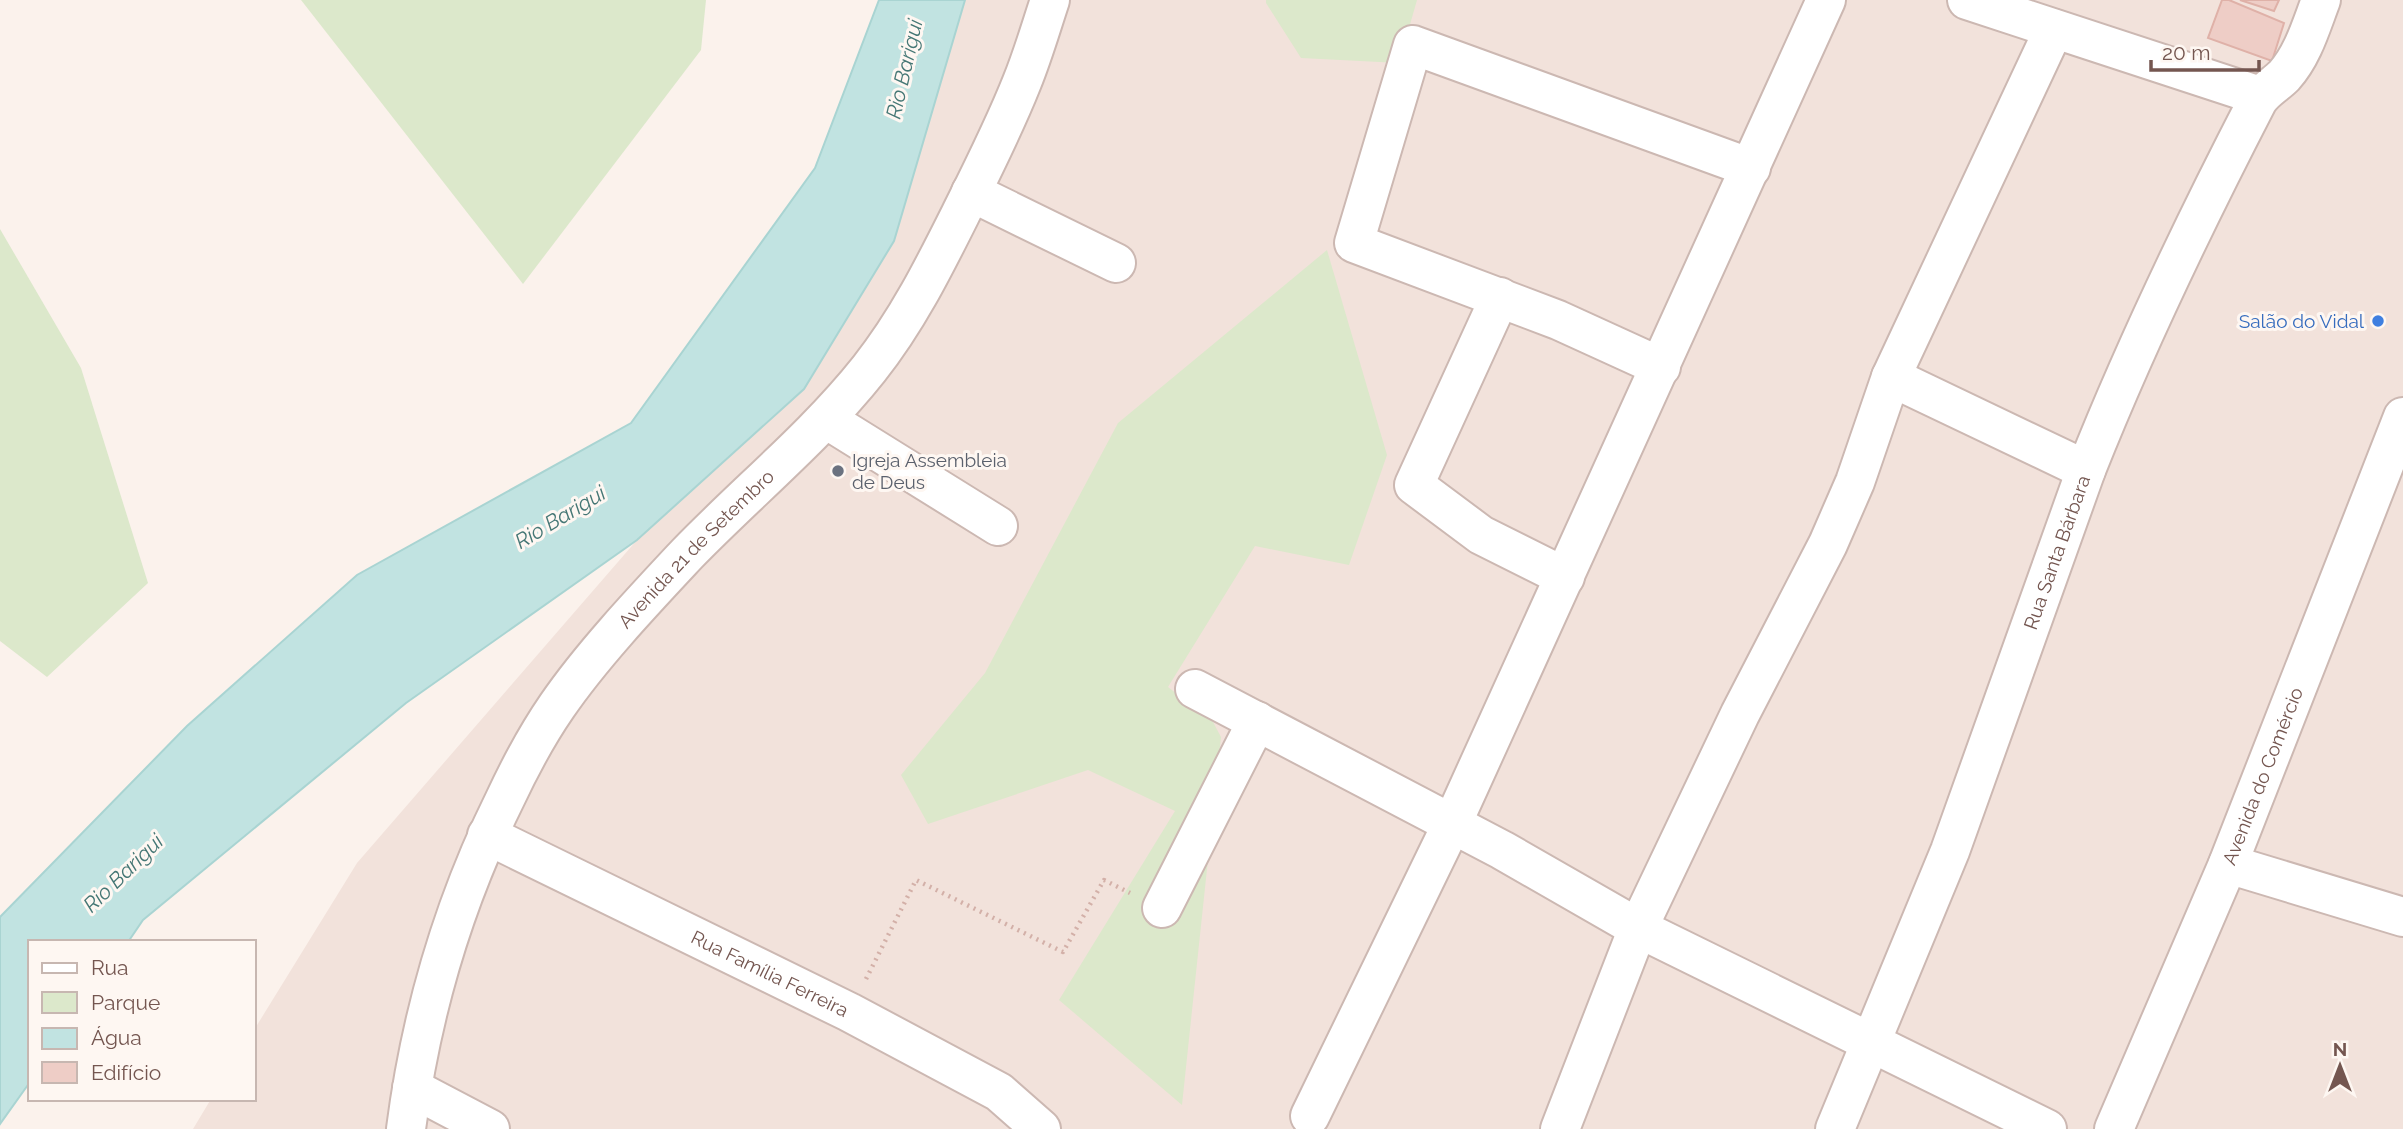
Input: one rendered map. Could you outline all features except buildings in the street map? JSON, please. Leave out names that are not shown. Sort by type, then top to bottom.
[{"type":"street","name":"Avenida 21 de Setembro","points":[[407,1129],[412,1088],[437,968],[456,911],[487,835],[529,751],[557,706],[586,668],[688,553],[826,419],[868,370],[903,323],[930,275],[1023,81],[1050,0]]},
{"type":"street","points":[[1310,1116],[1452,824],[1826,0]]},
{"type":"street","points":[[1967,0],[2260,96]]},
{"type":"street","name":"Rua Santa Bárbara","points":[[1835,1129],[1950,851],[2110,410],[2174,269],[2260,96],[2283,76],[2299,55],[2321,0]]},
{"type":"street","points":[[1560,1129],[1638,928],[1740,714],[1828,544],[1855,482],[1891,377],[2054,29]]},
{"type":"street","points":[[1661,367],[1558,320],[1354,243],[1413,45],[1751,168]]},
{"type":"street","points":[[971,192],[1116,263]]},
{"type":"street","points":[[1500,298],[1414,485],[1480,534],[1565,577]]},
{"type":"street","points":[[1891,377],[2086,470]]},
{"type":"street","name":"Avenida do Comércio","points":[[2114,1129],[2228,864],[2403,417]]},
{"type":"street","points":[[826,419],[998,526]]},
{"type":"street","points":[[1195,689],[1452,824],[1638,928],[2046,1129]]},
{"type":"street","points":[[1162,908],[1257,721]]},
{"type":"street","name":"Rua Família Ferreira","points":[[487,835],[849,1012],[999,1092],[1041,1129]]},
{"type":"street","points":[[2228,864],[2403,916]]},
{"type":"street","points":[[412,1088],[490,1129]]},
{"type":"path","points":[[849,1012],[916,880],[1063,952],[1104,880]]},
{"type":"shaded area","points":[[965,0],[2403,0],[2403,1129],[193,1129],[210,1101],[256,1101],[256,1027],[357,863],[637,540],[804,389],[894,241]]},
{"type":"green space","points":[[301,0],[706,0],[701,50],[523,284]]},
{"type":"green space","points":[[1266,0],[1417,0],[1399,63],[1301,58]]},
{"type":"green space","points":[[0,229],[81,368],[148,583],[47,677],[0,641]]},
{"type":"green space","points":[[1327,250],[1387,455],[1349,565],[1255,546],[1168,687],[1213,722],[1221,737],[1182,1105],[1059,1000],[1175,811],[1088,770],[928,824],[901,775],[985,673],[1118,423]]},
{"type":"water","name":"Rio Barigui","points":[[879,0],[965,0],[894,241],[804,389],[637,540],[406,703],[143,920],[129,940],[28,940],[28,1085],[0,1124],[0,917],[187,726],[357,575],[631,423],[815,168]]},
{"type":"place","name":"Salão do Vidal","points":[[2378,321]]},
{"type":"place","name":"Igreja Assembleia de Deus","points":[[838,471]]}]
